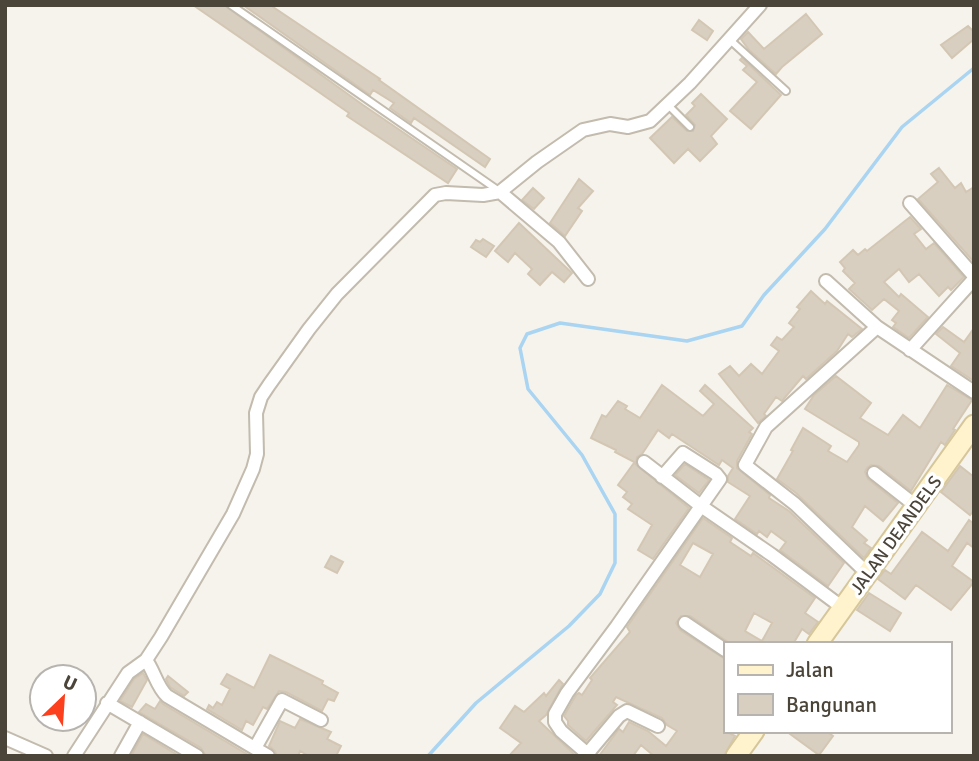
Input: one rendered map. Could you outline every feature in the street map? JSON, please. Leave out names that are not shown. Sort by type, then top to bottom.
[{"type":"street","points":[[74,756],[128,673],[146,660],[162,637],[233,514],[257,454],[256,413],[261,397],[337,294],[435,195],[483,195],[500,192],[583,130],[610,124],[628,127],[650,121],[761,5]]},
{"type":"street","points":[[500,192],[559,242],[588,279]]},
{"type":"street","points":[[910,203],[974,277],[910,350]]},
{"type":"street","points":[[826,281],[877,327],[974,392]]},
{"type":"street","points":[[868,574],[795,503],[745,465],[766,427],[877,327]]},
{"type":"street","name":"JALAN DEANDELS","points":[[818,642],[974,425]]},
{"type":"street","points":[[658,726],[627,711],[619,716],[589,755],[561,731],[555,722],[555,714],[567,693],[720,479],[683,453],[662,477]]},
{"type":"street","points":[[644,462],[843,608]]},
{"type":"street","points":[[874,473],[916,506]]},
{"type":"street","points":[[685,623],[724,649]]},
{"type":"street","points":[[146,660],[154,671],[160,689],[167,696],[268,756]]},
{"type":"street","points":[[255,748],[282,700],[321,720]]},
{"type":"street","points":[[107,703],[197,756]]},
{"type":"street","points":[[121,756],[140,722]]},
{"type":"street","points":[[737,756],[753,733]]},
{"type":"street","points":[[5,738],[46,756]]},
{"type":"lane","points":[[231,5],[500,192]]},
{"type":"lane","points":[[729,39],[786,91]]},
{"type":"lane","points":[[667,104],[690,127]]},
{"type":"building","points":[[193,5],[224,5],[457,169],[448,183],[347,116],[349,113]]},
{"type":"building","points":[[243,5],[270,5],[380,79],[490,159],[485,167],[414,118],[411,123],[390,108],[394,103],[373,90],[370,95]]},
{"type":"building","points":[[806,14],[822,34],[776,74],[749,50],[741,39],[748,32],[764,49]]},
{"type":"building","points":[[699,20],[713,31],[707,40],[692,30]]},
{"type":"building","points":[[968,26],[974,32],[974,39],[952,58],[941,45]]},
{"type":"building","points":[[742,58],[781,95],[751,129],[730,111],[757,82],[743,70],[747,66],[740,60]]},
{"type":"building","points":[[701,94],[727,119],[711,136],[717,144],[700,161],[688,149],[674,163],[650,138],[672,117],[687,131],[693,131],[695,125],[686,115]]},
{"type":"building","points":[[939,168],[955,188],[961,183],[966,192],[974,187],[974,262],[918,199],[938,182],[931,174]]},
{"type":"building","points":[[579,179],[593,191],[578,208],[582,211],[565,236],[550,223]]},
{"type":"building","points":[[533,188],[544,198],[534,209],[522,200]]},
{"type":"building","points":[[910,217],[921,229],[914,234],[926,249],[934,243],[964,277],[951,290],[948,287],[939,296],[919,274],[909,282],[899,269],[884,282],[899,297],[901,294],[928,317],[909,338],[893,327],[896,323],[892,320],[899,311],[884,299],[872,310],[849,289],[855,283],[843,271],[845,268],[840,262],[853,250],[858,255],[865,249],[867,251]]},
{"type":"building","points":[[519,223],[572,273],[564,282],[552,272],[540,285],[528,274],[532,269],[515,253],[508,262],[495,251]]},
{"type":"building","points":[[483,239],[494,246],[486,257],[471,247],[476,240],[480,242]]},
{"type":"building","points":[[811,291],[862,329],[852,337],[848,334],[837,351],[806,379],[803,376],[782,401],[776,397],[764,414],[766,416],[758,423],[719,374],[730,366],[739,376],[751,364],[762,374],[779,351],[771,345],[777,337],[782,340],[794,327],[789,323],[800,309],[797,307]]},
{"type":"building","points":[[943,327],[964,342],[974,328],[974,381],[951,366],[960,353],[936,334]]},
{"type":"building","points":[[836,376],[871,403],[860,418],[888,435],[903,415],[920,428],[947,385],[972,400],[945,445],[941,442],[911,491],[879,466],[871,465],[867,468],[865,472],[868,479],[898,503],[883,521],[865,506],[852,527],[867,540],[864,543],[871,548],[864,558],[796,493],[777,479],[803,428],[831,446],[828,451],[847,462],[859,445],[859,442],[805,409],[814,395]]},
{"type":"building","points":[[662,385],[703,416],[714,404],[700,391],[705,385],[753,428],[737,461],[737,468],[770,495],[769,498],[789,511],[844,563],[828,586],[780,550],[786,542],[771,531],[767,537],[759,531],[757,534],[735,519],[750,496],[728,482],[733,468],[722,460],[719,465],[672,434],[669,438],[658,430],[642,454],[637,457],[636,463],[591,438],[602,415],[606,417],[618,401],[640,418]]},
{"type":"building","points":[[634,463],[689,508],[653,559],[638,550],[652,525],[628,509],[632,504],[623,497],[627,492],[618,485]]},
{"type":"building","points":[[685,464],[709,480],[699,493],[675,475]]},
{"type":"building","points":[[960,466],[974,477],[974,510],[970,515],[941,492]]},
{"type":"building","points":[[703,518],[732,538],[730,542],[751,556],[753,553],[815,598],[805,613],[818,622],[809,634],[802,629],[794,642],[728,642],[690,616],[681,616],[676,623],[680,630],[724,658],[724,733],[735,736],[724,756],[654,756],[641,745],[633,756],[599,756],[619,729],[623,732],[629,722],[648,731],[666,746],[677,731],[662,718],[616,697],[613,702],[617,705],[586,741],[568,725],[564,716],[576,695],[582,695],[592,680],[590,678],[630,632],[627,627]],"holes":[[[693,543],[713,554],[700,577],[680,565]],[[754,613],[772,623],[762,641],[745,631]]]},
{"type":"building","points":[[969,520],[974,524],[974,548],[967,543],[952,566],[974,582],[951,610],[916,585],[905,599],[878,579],[885,570],[891,574],[922,532],[948,551]]},
{"type":"building","points":[[331,556],[343,562],[337,573],[325,567]]},
{"type":"building","points":[[869,593],[901,613],[890,631],[857,610]]},
{"type":"building","points":[[270,655],[323,681],[322,684],[338,693],[334,701],[328,699],[322,711],[279,691],[267,709],[263,707],[253,725],[246,721],[242,730],[207,709],[209,705],[213,708],[217,702],[222,705],[230,689],[221,684],[227,674],[254,688]]},
{"type":"building","points":[[143,673],[147,680],[132,707],[120,701],[134,679]]},
{"type":"building","points":[[168,676],[188,692],[184,696],[170,687],[166,679]]},
{"type":"building","points":[[559,680],[563,684],[546,715],[539,721],[576,756],[509,756],[521,743],[500,728],[515,706],[524,712],[544,693],[546,696]]},
{"type":"building","points":[[160,701],[250,756],[206,756],[201,748],[139,712],[146,704],[155,709]]},
{"type":"building","points":[[300,719],[331,732],[327,739],[341,746],[336,756],[309,756],[300,751],[298,756],[277,756],[269,746],[280,721],[295,728]]},
{"type":"building","points":[[789,733],[829,733],[833,736],[819,755]]},
{"type":"building","points":[[143,734],[179,756],[131,756]]},
{"type":"waterway","points":[[428,756],[476,703],[569,626],[600,594],[615,563],[615,514],[582,455],[528,389],[520,348],[527,334],[560,323],[687,341],[742,326],[764,295],[825,229],[902,127],[974,68]]}]
